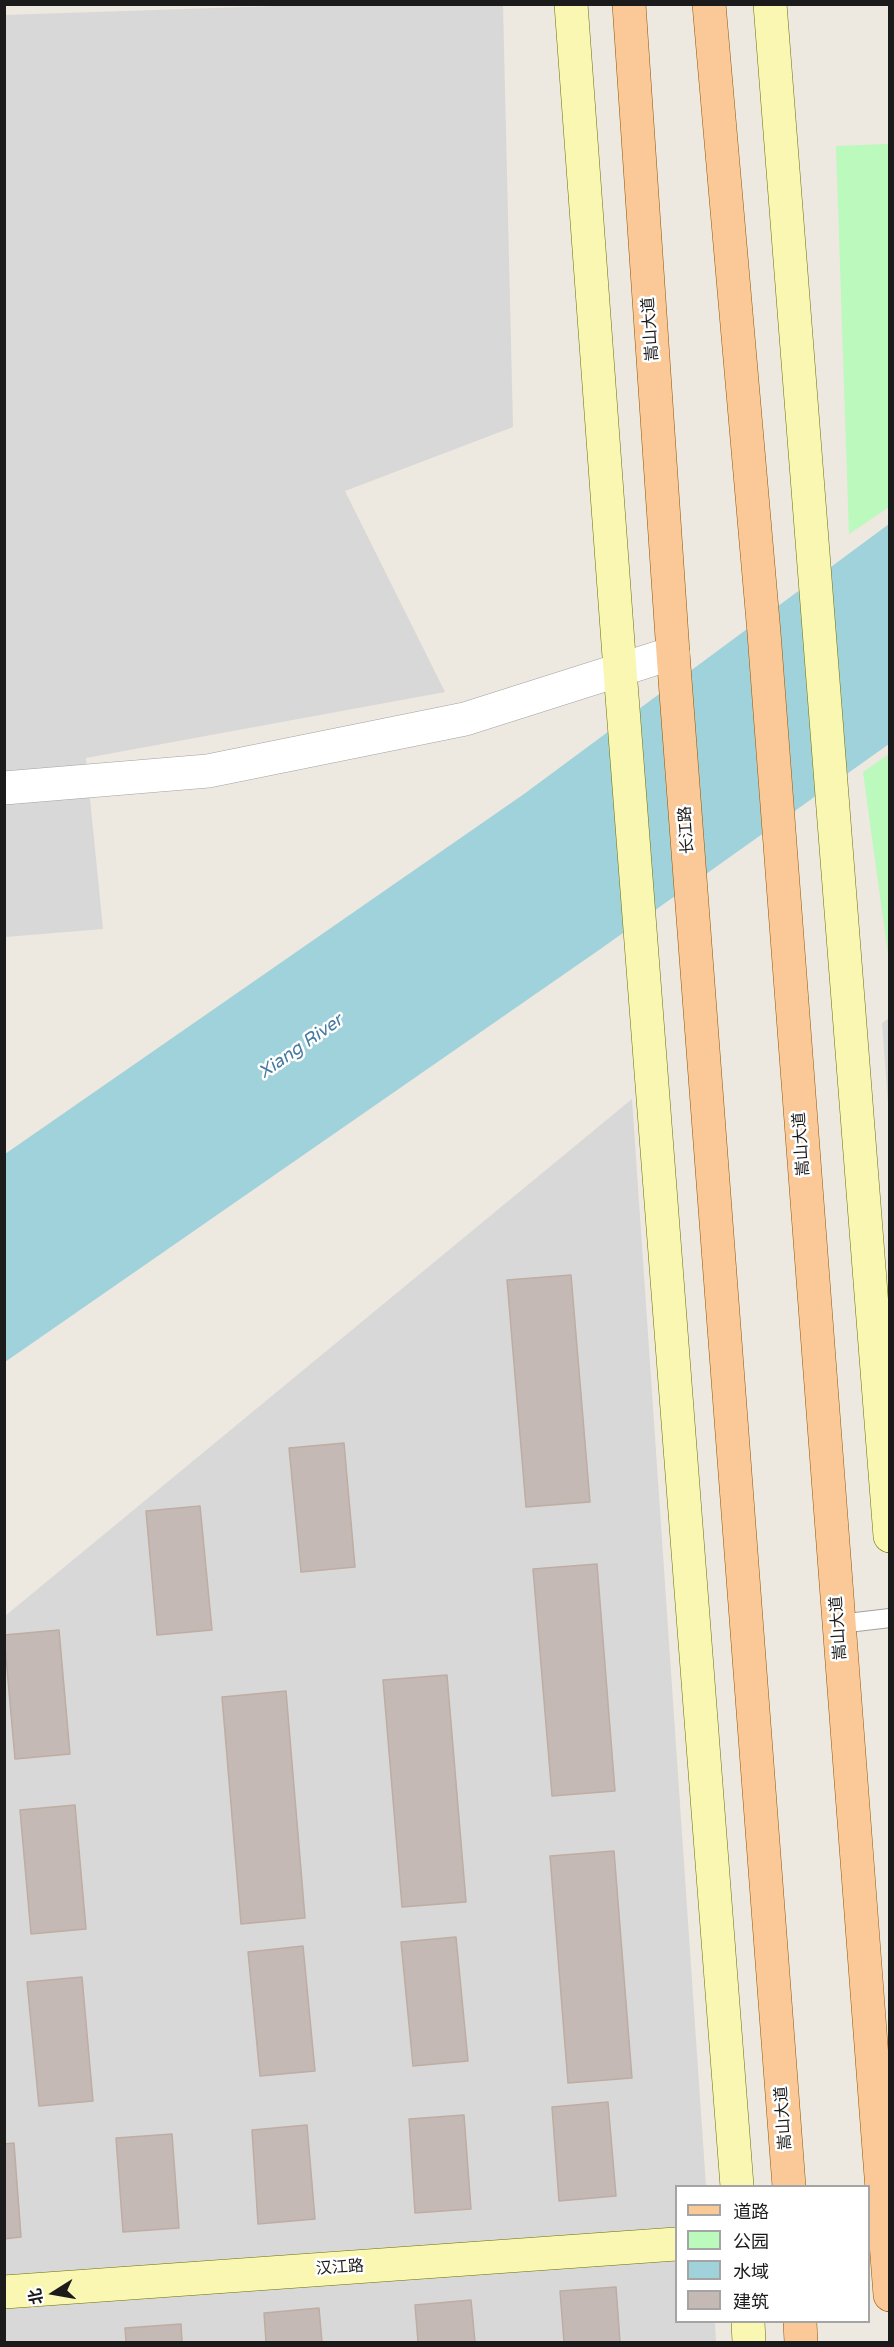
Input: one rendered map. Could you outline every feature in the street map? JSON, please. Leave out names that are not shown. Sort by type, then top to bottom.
[{"type":"main road","points":[[571,4],[737,2185]]},
{"type":"main road","name":"嵩山大道","points":[[629,4],[674,653]]},
{"type":"main road","name":"嵩山大道","points":[[709,4],[764,633],[839,1624],[881,2224],[890,2295]]},
{"type":"main road","points":[[770,4],[890,1536]]},
{"type":"main road","name":"长江路","points":[[674,653],[700,1008]]},
{"type":"main road","name":"嵩山大道","points":[[700,1008],[789,2185]]},
{"type":"main road","name":"汉江路","points":[[4,2292],[675,2244]]},
{"type":"main road","points":[[748,2323],[749,2343]]},
{"type":"main road","points":[[800,2323],[801,2343]]},
{"type":"street","points":[[4,788],[208,771],[465,719],[674,653]]},
{"type":"lane","points":[[839,1624],[890,1618]]},
{"type":"shaded area","points":[[305,5],[503,5],[513,427],[345,491],[445,692],[86,758],[103,929],[5,937],[4,15]]},
{"type":"shaded area","points":[[889,1018],[889,1117],[882,1023]]},
{"type":"shaded area","points":[[632,1099],[706,2185],[675,2185],[675,2323],[715,2323],[716,2342],[5,2342],[5,1616]]},
{"type":"green space","points":[[889,144],[889,507],[849,534],[836,146]]},
{"type":"green space","points":[[889,754],[889,962],[863,772]]},
{"type":"water","name":"Xiang River","points":[[889,524],[889,744],[599,950],[5,1362],[5,1154],[524,794]]},
{"type":"building","points":[[571,1275],[590,1502],[526,1507],[507,1280]]},
{"type":"building","points":[[344,1443],[355,1567],[301,1572],[289,1448]]},
{"type":"building","points":[[200,1506],[212,1630],[157,1635],[146,1511]]},
{"type":"building","points":[[597,1564],[615,1791],[552,1796],[533,1569]]},
{"type":"building","points":[[59,1630],[70,1754],[15,1759],[4,1635]]},
{"type":"building","points":[[447,1675],[466,1902],[402,1907],[383,1680]]},
{"type":"building","points":[[286,1691],[305,1918],[241,1924],[222,1697]]},
{"type":"building","points":[[75,1805],[86,1929],[31,1934],[20,1810]]},
{"type":"building","points":[[614,1851],[632,2078],[568,2083],[550,1856]]},
{"type":"building","points":[[456,1937],[468,2061],[413,2066],[401,1942]]},
{"type":"building","points":[[303,1946],[315,2071],[260,2076],[248,1952]]},
{"type":"building","points":[[82,1977],[93,2101],[39,2106],[27,1982]]},
{"type":"building","points":[[608,2102],[616,2196],[559,2201],[552,2107]]},
{"type":"building","points":[[464,2115],[471,2209],[415,2213],[409,2119]]},
{"type":"building","points":[[307,2125],[315,2219],[258,2224],[252,2130]]},
{"type":"building","points":[[172,2134],[179,2228],[123,2232],[116,2138]]},
{"type":"building","points":[[14,2143],[21,2237],[4,2239],[4,2144]]},
{"type":"building","points":[[616,2287],[620,2342],[564,2342],[560,2291]]},
{"type":"building","points":[[471,2300],[475,2342],[418,2342],[415,2305]]},
{"type":"building","points":[[319,2308],[322,2342],[266,2342],[264,2313]]},
{"type":"building","points":[[181,2324],[182,2342],[126,2342],[125,2328]]}]
